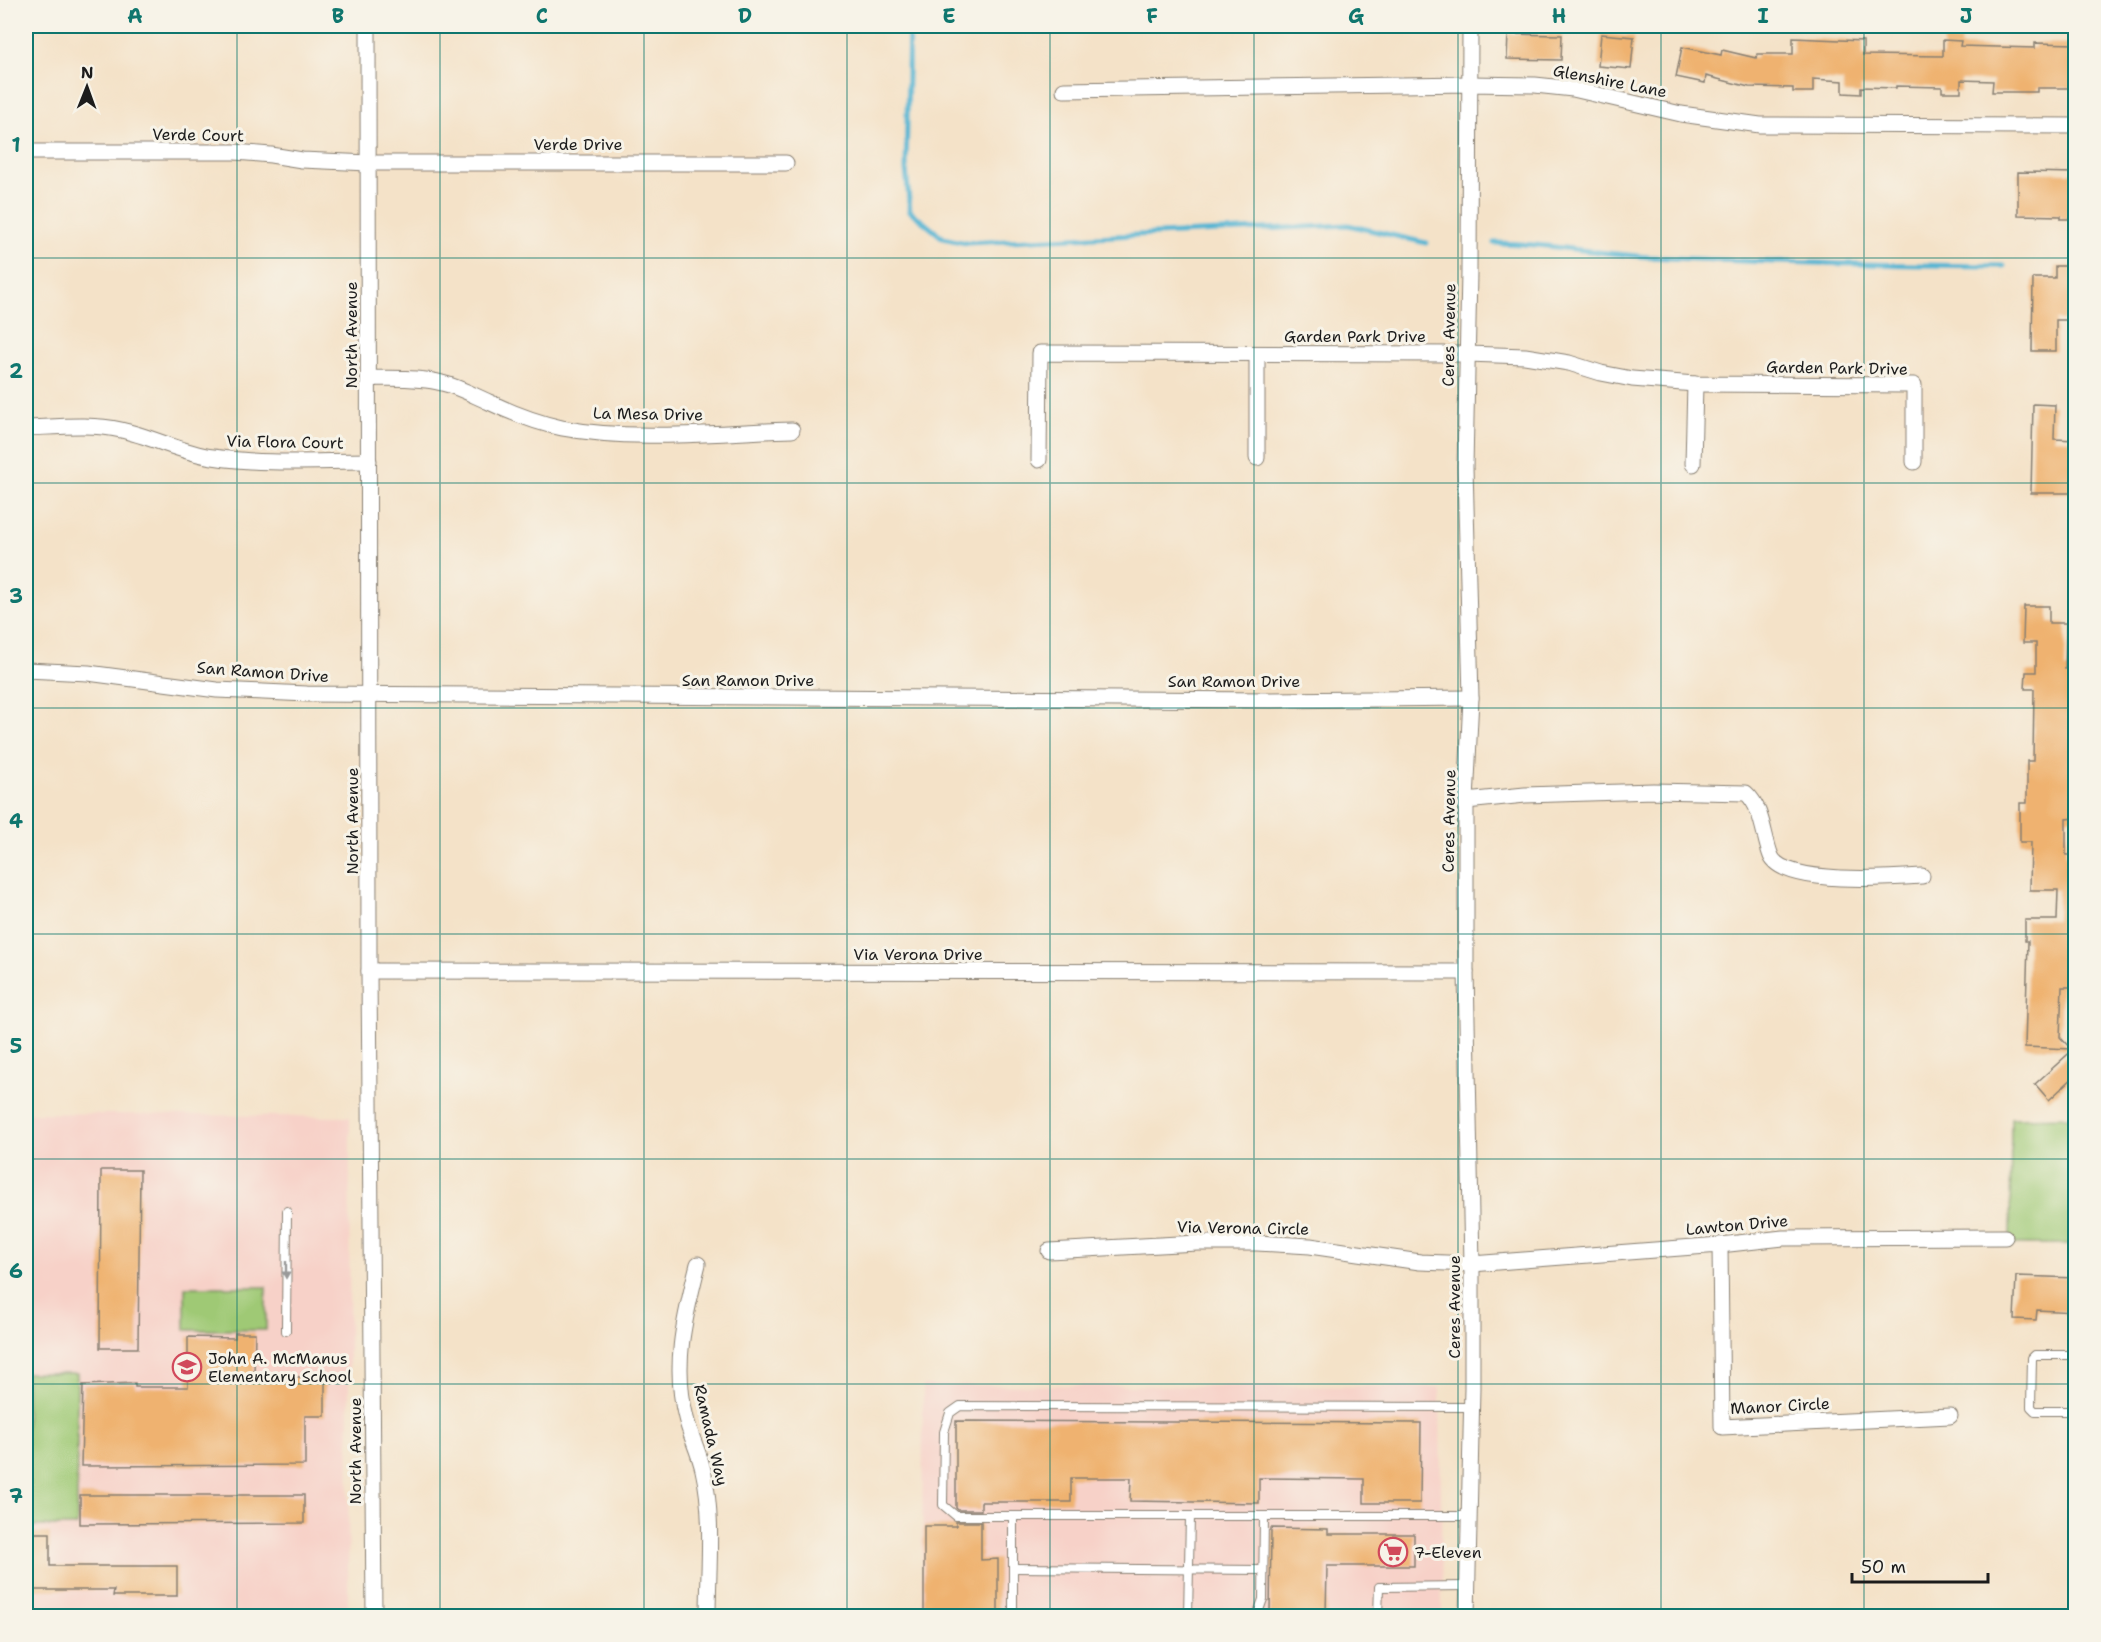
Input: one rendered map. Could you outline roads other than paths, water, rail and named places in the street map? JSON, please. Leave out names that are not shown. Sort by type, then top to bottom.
[{"type":"street","name":"North Avenue","points":[[368,26],[369,971],[374,1617]]},
{"type":"street","name":"Ceres Avenue","points":[[1467,1617],[1472,1407],[1472,1263],[1466,972],[1466,801],[1471,698],[1465,467],[1470,192],[1470,26]]},
{"type":"street","name":"Glenshire Lane","points":[[1064,90],[1535,85],[1573,89],[1681,114],[1760,125],[2076,126]]},
{"type":"street","name":"Verde Court","points":[[26,152],[235,152],[302,160],[369,163]]},
{"type":"street","name":"Verde Drive","points":[[369,163],[786,163]]},
{"type":"street","name":"Garden Park Drive","points":[[1039,460],[1040,353],[1525,356],[1569,363],[1601,373],[1632,379],[1695,384],[1914,385],[1914,462]]},
{"type":"street","points":[[1257,354],[1257,458]]},
{"type":"street","name":"La Mesa Drive","points":[[369,378],[440,382],[519,414],[560,427],[595,433],[638,435],[792,430]]},
{"type":"street","points":[[1693,464],[1695,384]]},
{"type":"street","name":"Via Flora Court","points":[[26,428],[120,429],[210,457],[240,461],[369,461]]},
{"type":"street","name":"San Ramon Drive","points":[[26,670],[88,672],[217,690],[370,696],[1247,700],[1471,698]]},
{"type":"street","points":[[1466,801],[1525,795],[1735,791],[1746,793],[1755,801],[1772,860],[1781,867],[1797,873],[1824,877],[1922,876]]},
{"type":"street","name":"Via Verona Drive","points":[[369,971],[1466,972]]},
{"type":"street","name":"Lawton Drive","points":[[1472,1263],[1720,1245],[1784,1238],[2005,1237]]},
{"type":"street","name":"Via Verona Circle","points":[[1049,1251],[1197,1243],[1257,1243],[1310,1246],[1420,1262],[1472,1263]]},
{"type":"street","name":"Manor Circle","points":[[1720,1245],[1722,1427],[1950,1416]]},
{"type":"street","name":"Ramada Way","points":[[698,1264],[681,1332],[680,1377],[686,1417],[704,1470],[709,1514],[708,1617]]},
{"type":"lane","points":[[286,1331],[287,1211]]},
{"type":"lane","points":[[2076,1355],[2035,1355],[2032,1359],[2031,1407],[2035,1411],[2076,1411]]},
{"type":"lane","points":[[1469,1516],[956,1516],[943,1505],[944,1432],[950,1413],[960,1406],[1472,1407]]},
{"type":"lane","points":[[1013,1516],[1013,1617]]},
{"type":"lane","points":[[1188,1617],[1191,1516]]},
{"type":"lane","points":[[1257,1617],[1263,1599],[1264,1516]]},
{"type":"lane","points":[[1013,1568],[1263,1570]]},
{"type":"lane","points":[[1378,1617],[1379,1587],[1467,1586]]},
{"type":"waterway","points":[[909,26],[906,169],[910,211],[943,238],[966,243],[1348,225],[1426,243]]},
{"type":"waterway","points":[[1494,243],[1630,256],[1693,259],[2004,266]]},
{"type":"place","name":"John A. McManus Elementary School","points":[[187,1367]]},
{"type":"place","name":"7-Eleven","points":[[1393,1552]]}]
